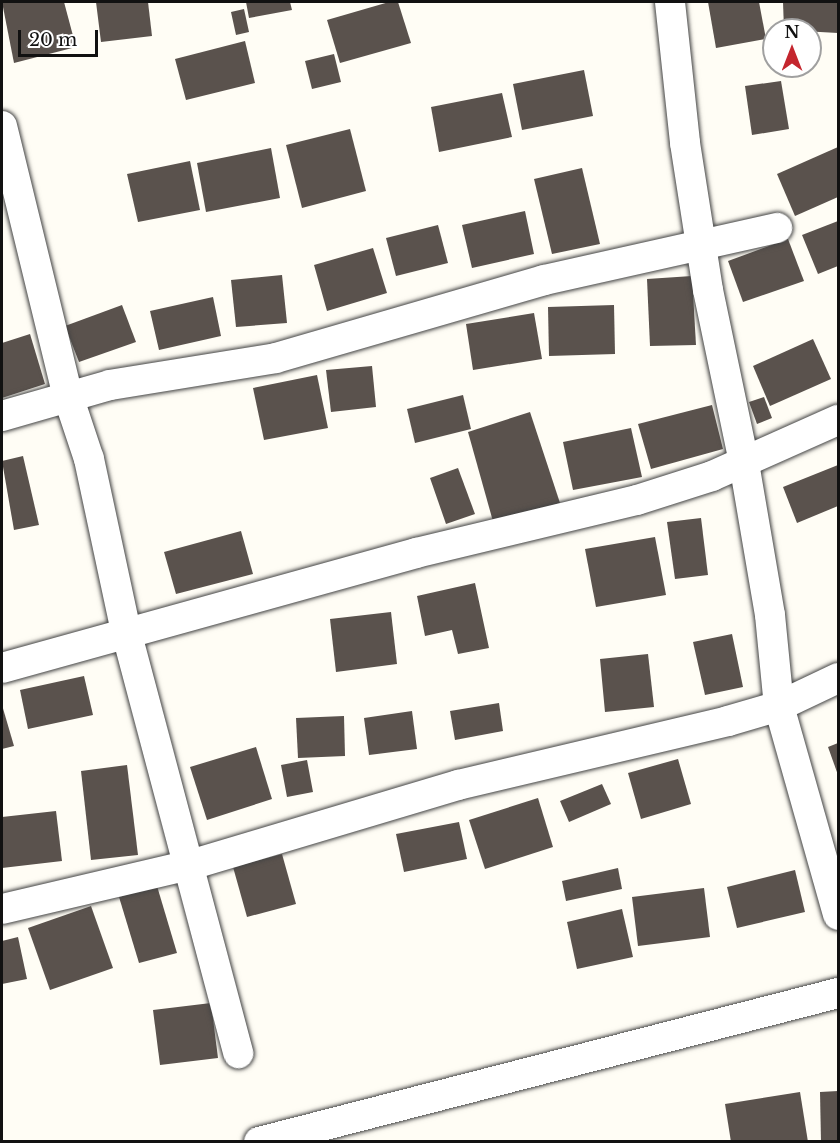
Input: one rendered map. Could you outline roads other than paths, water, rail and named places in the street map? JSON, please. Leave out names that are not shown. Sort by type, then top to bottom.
[{"type":"street","points":[[670,2],[681,114],[702,245],[744,462],[770,615],[779,706],[838,915]]},
{"type":"street","points":[[2,126],[9,187],[68,396],[89,459],[126,631],[190,865],[237,1053]]},
{"type":"street","points":[[2,416],[110,385],[276,358],[544,280],[777,228]]},
{"type":"street","points":[[2,669],[126,631],[416,553],[637,500],[744,462],[838,420]]},
{"type":"street","points":[[2,909],[190,865],[458,785],[779,706],[838,678]]},
{"type":"street","points":[[259,1142],[838,993]]}]
